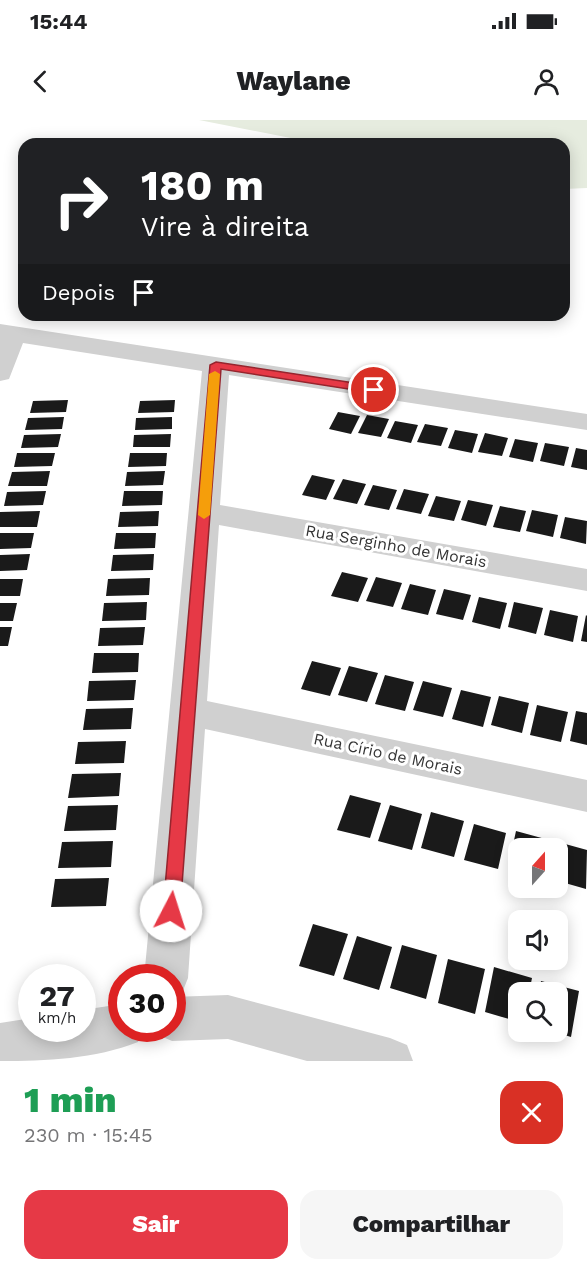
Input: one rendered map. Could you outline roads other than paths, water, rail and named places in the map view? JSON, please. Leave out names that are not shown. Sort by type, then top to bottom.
[{"type":"street","points":[[0,373],[7,333],[587,422]]},
{"type":"street","points":[[167,964],[216,365]]},
{"type":"street","name":"Rua Serginho de Morais","points":[[204,512],[587,580]]},
{"type":"street","name":"Rua Círio de Morais","points":[[189,711],[587,796]]},
{"type":"street","points":[[186,1018],[228,1017],[390,1061]]},
{"type":"street","points":[[0,1046],[108,1028]]}]
